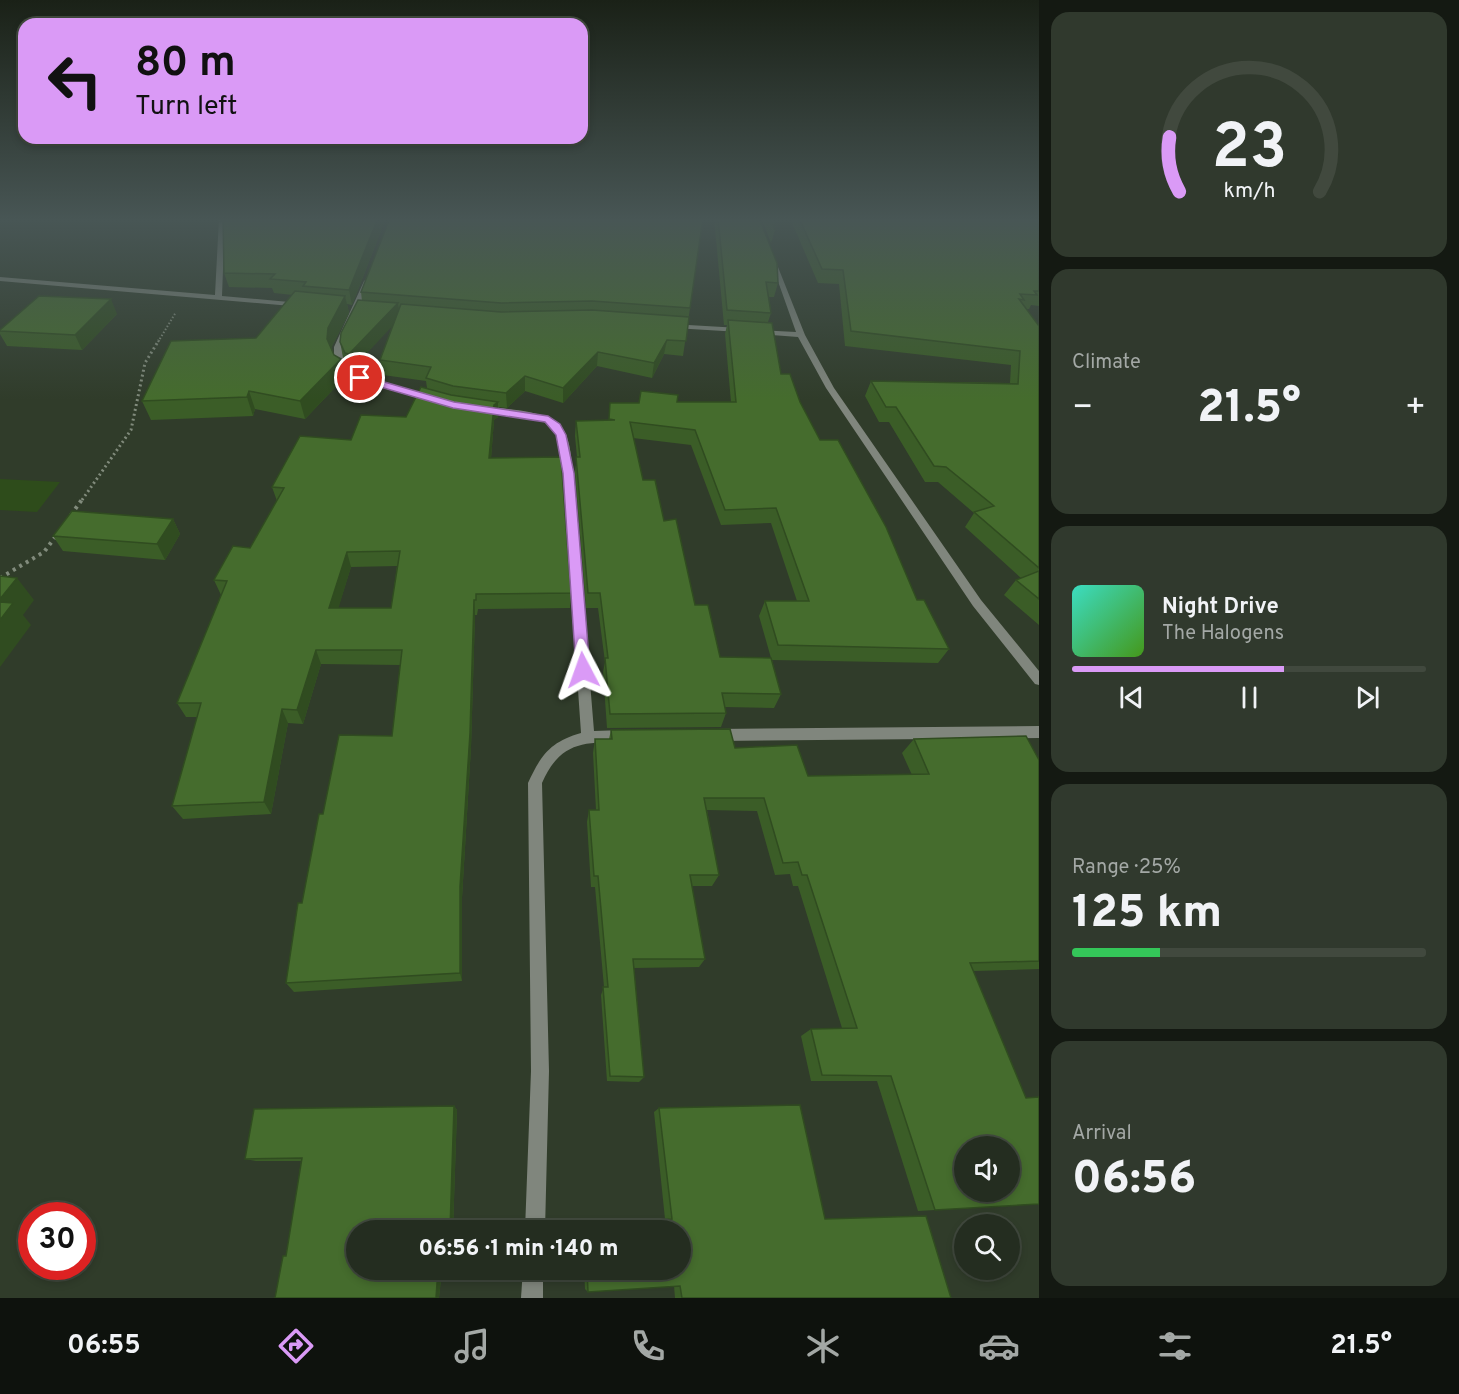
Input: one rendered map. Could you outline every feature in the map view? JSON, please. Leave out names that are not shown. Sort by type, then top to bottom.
[{"type":"street","points":[[0,279],[310,306]]},
{"type":"street","points":[[218,297],[219,279]]},
{"type":"street","points":[[368,279],[357,310],[338,347],[337,357],[343,370],[360,378],[443,402]]},
{"type":"street","points":[[779,279],[801,335],[830,388],[970,593],[1039,680]]},
{"type":"street","points":[[345,309],[368,311]]},
{"type":"street","points":[[661,325],[801,335]]},
{"type":"street","points":[[475,408],[548,419],[557,426],[561,435],[568,473],[588,736]]},
{"type":"street","points":[[706,735],[1039,732]]},
{"type":"street","points":[[535,1220],[540,1071],[535,783],[543,761],[558,747],[588,736],[635,736]]},
{"type":"street","points":[[532,1298],[533,1280]]},
{"type":"path","points":[[64,524],[131,430],[145,363],[186,295]]},
{"type":"path","points":[[0,578],[44,552],[57,534]]},
{"type":"green space","points":[[0,479],[60,482],[37,512],[0,510]]},
{"type":"building","points":[[270,279],[354,279],[349,290],[303,286],[306,282]]},
{"type":"building","points":[[366,279],[694,279],[690,308],[592,301],[501,303],[361,292]]},
{"type":"building","points":[[724,279],[778,279],[778,283],[766,282],[771,313],[727,310]]},
{"type":"building","points":[[844,279],[1039,279],[1039,291],[1034,291],[1037,295],[1020,294],[1024,300],[1019,299],[1039,326],[1039,568],[974,512],[994,506],[946,467],[934,466],[896,407],[886,407],[871,381],[1018,384],[1020,351],[851,331]]},
{"type":"building","points":[[295,291],[345,296],[328,328],[327,339],[334,355],[341,359],[300,401],[249,391],[247,397],[142,401],[171,341],[256,338]]},
{"type":"building","points":[[39,296],[111,299],[75,335],[0,331]]},
{"type":"building","points":[[358,300],[398,303],[349,354],[345,353],[340,342],[341,333]]},
{"type":"building","points":[[401,304],[501,312],[592,310],[689,317],[686,341],[667,340],[654,363],[598,352],[563,388],[525,376],[506,393],[453,386],[426,378],[431,367],[380,360]]},
{"type":"building","points":[[728,320],[772,323],[781,374],[790,374],[800,402],[820,440],[838,440],[886,527],[917,600],[924,600],[949,649],[778,645],[765,601],[809,601],[776,508],[725,510],[695,430],[630,422],[643,480],[655,480],[664,521],[676,519],[695,605],[708,605],[720,657],[771,658],[781,694],[722,693],[726,713],[610,714],[605,658],[608,658],[600,593],[588,593],[576,457],[580,457],[576,421],[615,420],[609,419],[610,403],[639,403],[641,391],[678,395],[677,402],[736,402]]},
{"type":"building","points":[[421,387],[451,395],[498,402],[494,405],[489,458],[561,457],[571,593],[476,594],[476,600],[474,600],[470,733],[460,887],[460,973],[286,983],[298,903],[302,903],[319,814],[323,814],[339,735],[392,736],[402,650],[316,650],[297,710],[282,709],[264,802],[172,806],[201,703],[177,703],[227,581],[214,580],[233,546],[250,548],[284,488],[272,487],[300,436],[351,440],[361,415],[406,417]],"holes":[[[400,551],[391,608],[329,608],[347,552]]]},
{"type":"building","points":[[72,511],[173,519],[157,544],[53,536]]},
{"type":"building","points":[[1039,571],[1039,599],[1016,580]]},
{"type":"building","points":[[0,576],[17,578],[0,599]]},
{"type":"building","points":[[0,602],[13,603],[0,620]]},
{"type":"building","points":[[730,729],[735,748],[797,745],[808,776],[929,774],[914,739],[1026,736],[1039,760],[1039,961],[970,963],[1026,1098],[1039,1097],[1039,1204],[935,1210],[891,1076],[822,1075],[811,1029],[857,1028],[807,875],[802,875],[798,862],[783,863],[764,798],[704,798],[719,875],[690,875],[705,959],[633,959],[644,1077],[610,1076],[603,987],[608,987],[598,876],[594,876],[589,810],[599,810],[595,739],[612,739],[611,730]]},
{"type":"building","points":[[800,1105],[825,1219],[926,1216],[951,1298],[682,1298],[680,1286],[588,1292],[587,1280],[691,1280],[691,1220],[657,1220],[672,1219],[659,1108]]},
{"type":"building","points":[[454,1106],[450,1220],[346,1220],[346,1280],[437,1280],[436,1298],[275,1298],[283,1256],[286,1256],[302,1158],[245,1159],[254,1109]]},
{"type":"route","points":[[360,378],[453,405],[548,419],[557,426],[561,435],[568,473],[583,670]]}]
